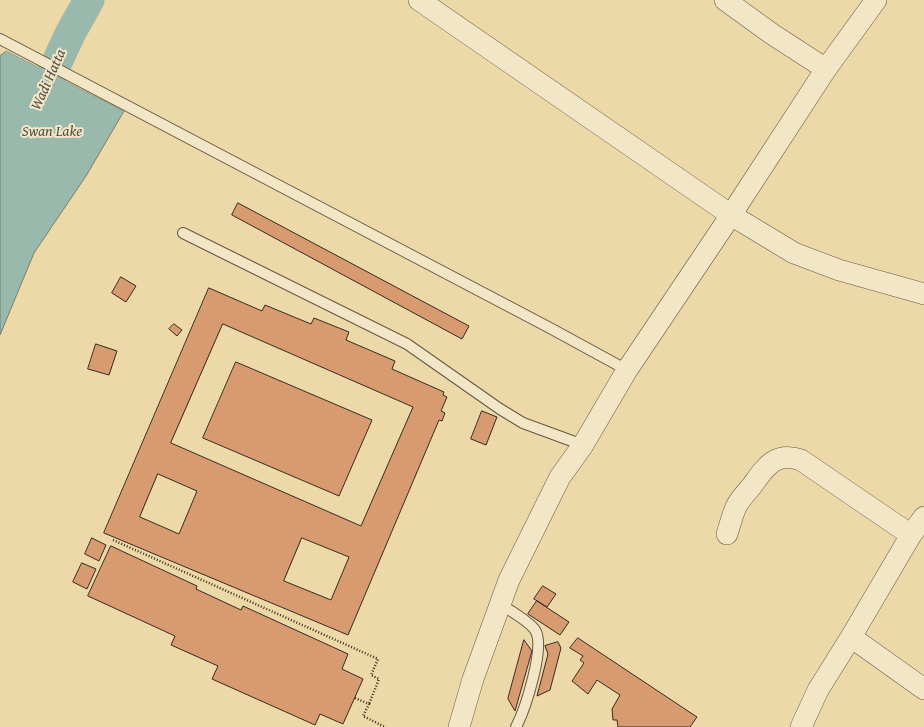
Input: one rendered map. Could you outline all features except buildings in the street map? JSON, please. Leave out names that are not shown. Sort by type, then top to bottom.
[{"type":"street","points":[[419,0],[731,215],[794,254],[839,270],[924,294]]},
{"type":"street","points":[[725,0],[772,34],[826,69]]},
{"type":"street","points":[[459,727],[473,678],[509,580],[560,477],[583,445],[628,370],[826,69],[876,0]]},
{"type":"street","points":[[727,534],[737,506],[768,465],[775,460],[784,457],[792,457],[804,463],[911,535]]},
{"type":"street","points":[[801,727],[818,690],[911,535],[924,517]]},
{"type":"street","points":[[851,637],[924,689]]},
{"type":"lane","points":[[1,40],[536,320],[628,370]]},
{"type":"lane","points":[[183,234],[407,344],[500,409],[523,423],[583,445]]},
{"type":"lane","points":[[500,604],[535,630],[538,640],[538,652],[531,685],[521,717],[516,727]]},
{"type":"path","points":[[113,540],[378,659],[371,674],[379,679],[363,716],[385,727]]},
{"type":"path","points":[[355,698],[369,704]]},
{"type":"water","name":"Swan Lake","points":[[7,51],[124,111],[86,176],[34,253],[0,335],[0,56]]},
{"type":"pier","points":[[7,49],[126,110],[126,112],[5,50]]},
{"type":"waterway","name":"Wadi Hatta","points":[[34,112],[70,34],[89,0]]}]
